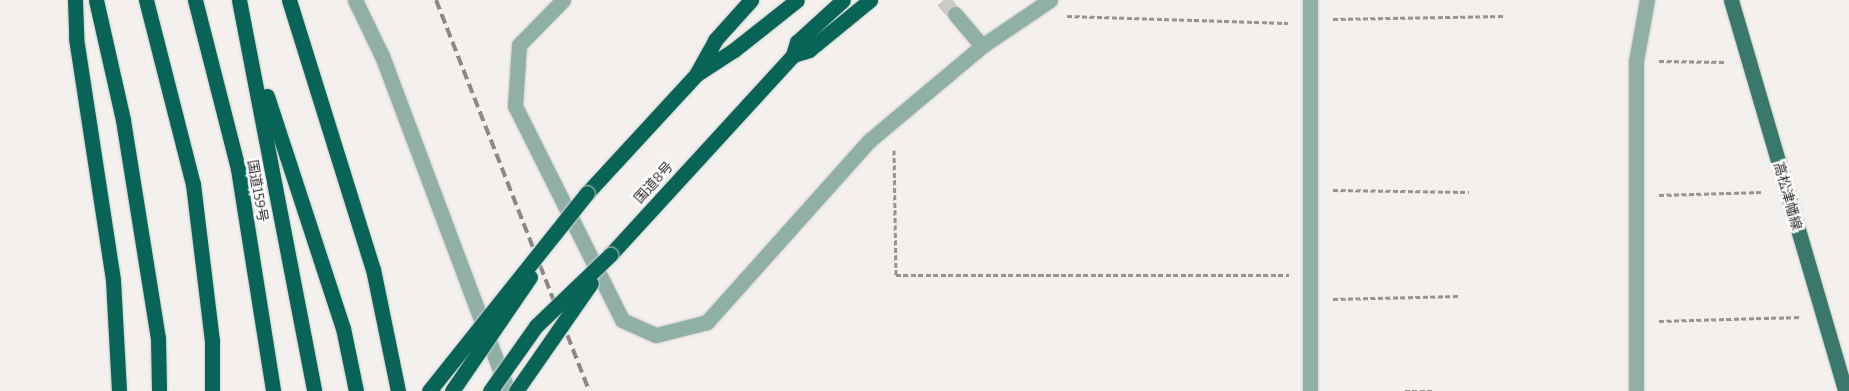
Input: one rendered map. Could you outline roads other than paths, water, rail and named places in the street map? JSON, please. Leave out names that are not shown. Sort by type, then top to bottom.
[{"type":"highway","points":[[75,0],[76,38],[113,280],[119,391]]},
{"type":"highway","points":[[96,0],[123,120],[158,338],[160,391]]},
{"type":"highway","points":[[146,0],[193,184],[212,340],[212,391]]},
{"type":"highway","name":"国道159号","points":[[195,0],[238,169],[272,391]]},
{"type":"highway","points":[[238,0],[248,40],[314,391]]},
{"type":"highway","points":[[289,0],[373,268],[398,391]]},
{"type":"highway","points":[[697,74],[715,40],[751,0]]},
{"type":"highway","points":[[429,391],[588,193],[697,74],[734,50],[797,0]]},
{"type":"highway","name":"国道8号","points":[[490,391],[536,326],[610,255],[793,55],[797,42],[843,0]]},
{"type":"highway","points":[[793,55],[809,50],[870,0]]},
{"type":"highway","points":[[248,40],[343,328],[356,391]]},
{"type":"highway","points":[[452,391],[588,193]]},
{"type":"highway","points":[[516,391],[610,255]]},
{"type":"main road","name":"高松津幡線","points":[[1731,0],[1844,391]]},
{"type":"street","points":[[355,0],[382,56],[508,391]]},
{"type":"street","points":[[563,0],[519,45],[515,106],[622,320],[656,334],[708,322],[870,140],[982,46],[1050,0]]},
{"type":"street","points":[[1310,0],[1310,391]]},
{"type":"street","points":[[1636,391],[1636,61],[1647,0]]},
{"type":"street","points":[[955,14],[982,46]]},
{"type":"tunnel","points":[[943,0],[955,14]]},
{"type":"railway","points":[[436,0],[589,391]]}]
